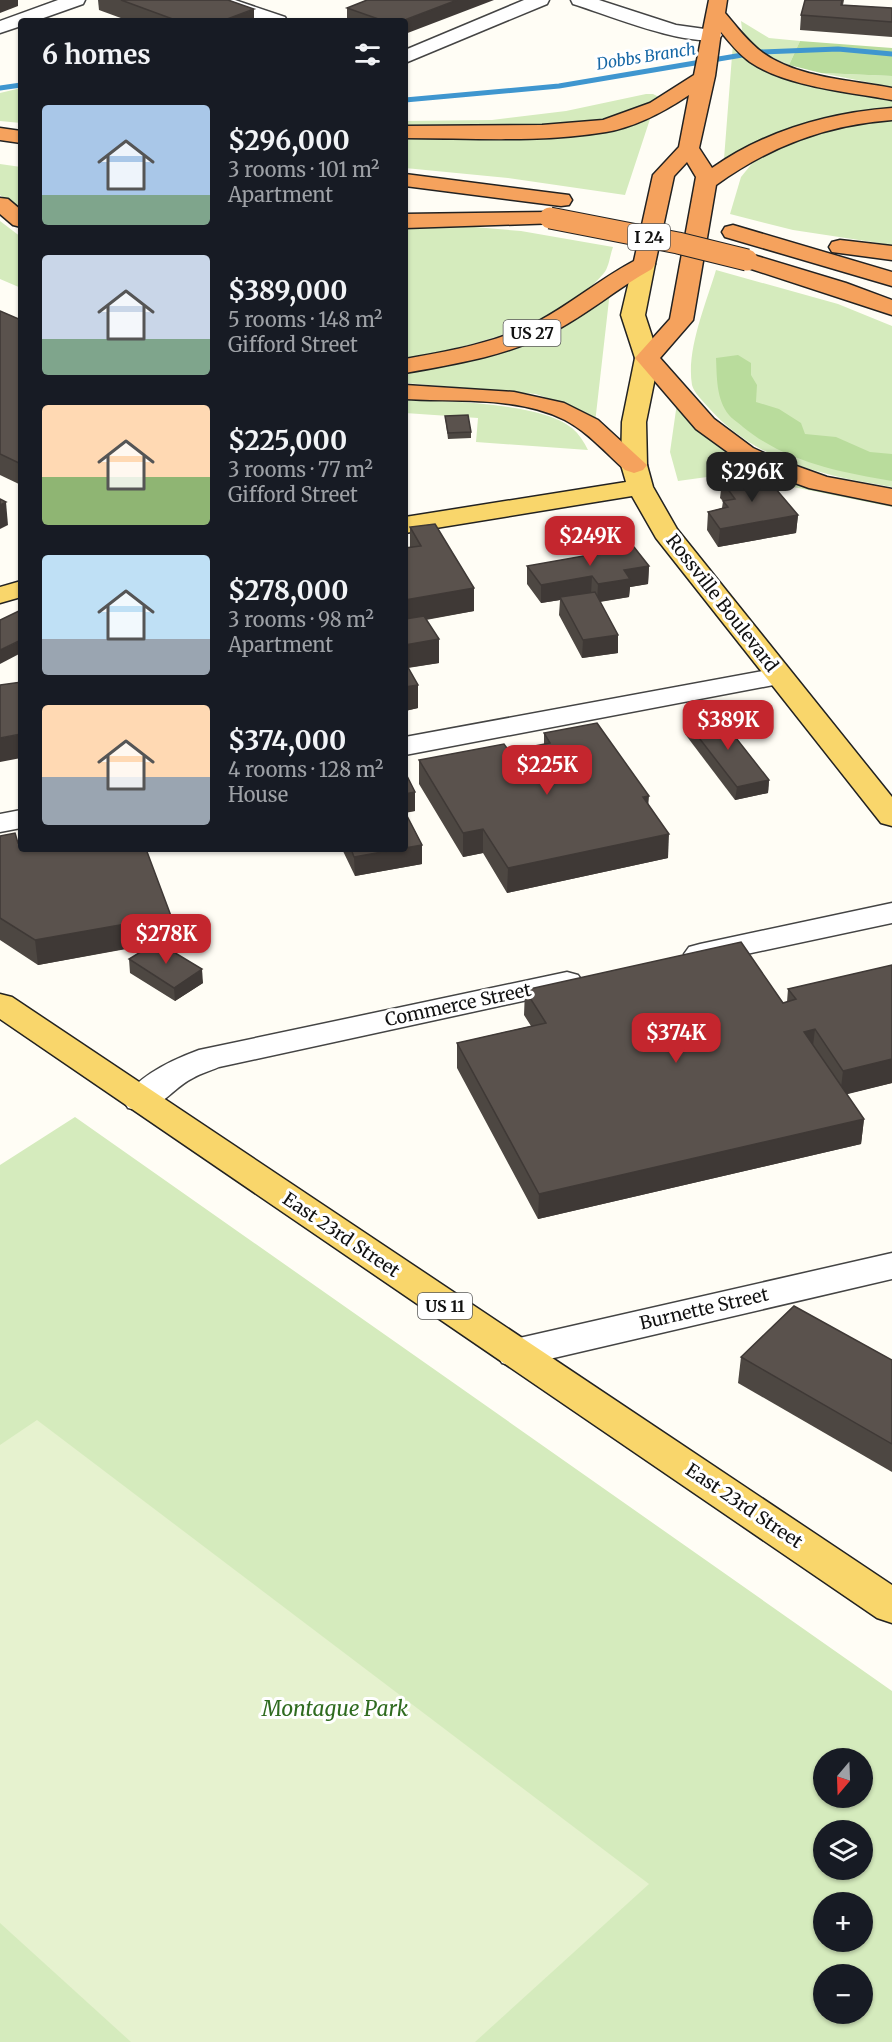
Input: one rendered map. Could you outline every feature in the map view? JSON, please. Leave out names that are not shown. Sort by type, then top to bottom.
[{"type":"highway","points":[[717,7],[689,148],[707,177],[707,182],[681,320],[647,358],[705,424],[732,446],[768,465],[804,478],[846,489],[892,497]]},
{"type":"highway","points":[[717,7],[746,49],[767,63],[809,77],[892,94]]},
{"type":"highway","points":[[408,132],[542,131],[606,126],[657,107],[706,66]]},
{"type":"highway","points":[[707,182],[731,163],[795,131],[854,118],[892,114]]},
{"type":"highway","points":[[0,133],[18,132]]},
{"type":"highway","points":[[0,133],[18,136]]},
{"type":"highway","name":"Rossville Boulevard","points":[[644,264],[664,175],[689,148]]},
{"type":"highway","points":[[0,153],[18,155]]},
{"type":"highway","name":"I 24","points":[[408,181],[555,209],[747,260],[838,288],[892,308]]},
{"type":"highway","name":"I 24","points":[[408,200],[555,209],[584,204]]},
{"type":"highway","points":[[0,204],[18,218]]},
{"type":"highway","points":[[408,221],[555,209]]},
{"type":"highway","name":"I 24","points":[[630,212],[733,232],[892,279]]},
{"type":"highway","points":[[733,232],[892,253]]},
{"type":"highway","name":"US 27","points":[[408,365],[490,348],[541,329],[584,304],[617,279],[644,264]]},
{"type":"highway","points":[[408,392],[513,399],[553,406],[575,416],[637,476]]},
{"type":"main road","name":"Rossville Boulevard","points":[[644,264],[633,315],[647,358],[634,422],[637,476],[665,532],[892,817]]},
{"type":"main road","points":[[408,524],[637,476]]},
{"type":"main road","points":[[0,595],[18,590]]},
{"type":"main road","name":"East 23rd Street","points":[[0,1004],[892,1606]]},
{"type":"street","points":[[25,18],[76,0]]},
{"type":"street","points":[[217,0],[269,18]]},
{"type":"street","points":[[408,56],[540,0]]},
{"type":"street","points":[[580,0],[674,30],[712,35]]},
{"type":"street","points":[[0,27],[18,21]]},
{"type":"street","points":[[0,595],[18,586]]},
{"type":"street","points":[[408,745],[779,676]]},
{"type":"street","points":[[0,823],[18,820]]},
{"type":"street","points":[[673,960],[892,913]]},
{"type":"street","name":"Commerce Street","points":[[140,1100],[180,1070],[211,1058],[592,977]]},
{"type":"street","name":"Burnette Street","points":[[515,1353],[892,1266]]},
{"type":"green space","points":[[741,21],[769,38],[800,41],[789,65],[758,51],[743,37]]},
{"type":"green space","points":[[800,41],[892,48],[892,76],[821,73],[789,65]]},
{"type":"green space","points":[[733,43],[746,57],[892,97],[892,108],[810,122],[763,139],[735,157],[724,159]]},
{"type":"green space","points":[[821,73],[892,76],[892,87]]},
{"type":"green space","points":[[18,89],[18,123],[0,121],[0,93]]},
{"type":"green space","points":[[646,94],[653,94],[663,99],[635,114],[589,124],[408,128],[408,121],[492,120],[566,111]]},
{"type":"green space","points":[[892,118],[892,245],[793,230],[730,214],[741,177],[758,156],[818,129]]},
{"type":"green space","points":[[650,119],[625,195],[508,178],[408,168],[408,136],[595,134],[620,130]]},
{"type":"green space","points":[[0,164],[18,167],[18,208],[0,195]]},
{"type":"green space","points":[[0,221],[18,235],[18,287],[0,279]]},
{"type":"green space","points":[[462,226],[521,231],[613,247],[604,273],[563,307],[512,331],[457,348],[408,358],[408,227]]},
{"type":"green space","points":[[716,270],[838,304],[892,326],[892,487],[816,471],[769,453],[747,441],[727,425],[699,397],[692,385],[694,342]]},
{"type":"green space","points":[[610,291],[595,423],[572,407],[536,394],[408,383],[408,371],[520,345],[554,333]]},
{"type":"green space","points":[[738,355],[751,363],[751,375],[757,385],[756,402],[779,409],[801,423],[805,434],[836,437],[870,452],[892,454],[892,481],[852,474],[795,457],[760,439],[734,420],[725,409],[719,395],[716,358]]},
{"type":"green space","points":[[408,399],[492,405],[539,413],[558,419],[572,428],[588,450],[476,442],[478,418],[408,413]]},
{"type":"green space","points":[[677,403],[723,447],[892,501],[892,507],[729,474],[678,481],[670,452]]},
{"type":"green space","name":"Montague Park","points":[[75,1117],[892,1691],[892,2042],[0,2042],[0,1165]]},
{"type":"green space","points":[[37,1420],[649,1884],[475,2042],[131,2042],[0,1923],[0,1445]]},
{"type":"building","points":[[121,0],[228,0],[254,9],[230,18],[170,18]]},
{"type":"building","points":[[367,0],[457,0],[408,19],[375,18],[347,8]]},
{"type":"building","points":[[805,0],[842,0],[841,5],[892,8],[892,22],[801,15]]},
{"type":"building","points":[[0,311],[18,319],[18,463],[0,454]]},
{"type":"building","points":[[468,415],[471,432],[448,433],[445,416]]},
{"type":"building","points":[[764,475],[798,515],[720,529],[708,512],[728,507],[723,501],[735,499],[722,481]]},
{"type":"building","points":[[435,524],[474,588],[408,599],[408,548],[421,546],[410,527]]},
{"type":"building","points":[[634,547],[649,566],[624,570],[630,579],[598,584],[592,576],[541,585],[527,566]]},
{"type":"building","points":[[595,592],[618,635],[583,640],[560,597]]},
{"type":"building","points":[[18,611],[18,641],[0,650],[0,620]]},
{"type":"building","points":[[424,616],[439,639],[408,644],[408,619]]},
{"type":"building","points":[[408,667],[418,685],[408,687]]},
{"type":"building","points":[[18,682],[18,735],[0,738],[0,685]]},
{"type":"building","points":[[718,715],[769,780],[737,787],[686,721]]},
{"type":"building","points":[[597,723],[649,796],[643,797],[669,834],[508,868],[483,829],[463,833],[419,760],[504,744],[509,751],[550,743],[544,733]]},
{"type":"building","points":[[408,778],[415,792],[408,793]]},
{"type":"building","points":[[408,818],[422,845],[408,847]]},
{"type":"building","points":[[15,833],[18,852],[147,852],[171,916],[35,940],[0,918],[0,836]]},
{"type":"building","points":[[352,852],[382,852],[354,857]]},
{"type":"building","points":[[157,942],[202,969],[174,988],[129,959]]},
{"type":"building","points":[[741,942],[783,1003],[796,999],[788,989],[892,965],[892,1059],[843,1071],[815,1029],[804,1032],[864,1119],[539,1194],[457,1043],[546,1023],[525,990]]},
{"type":"building","points":[[794,1306],[892,1360],[892,1444],[741,1357]]},
{"type":"waterway","name":"Dobbs Branch","points":[[408,100],[559,86],[760,52],[838,49],[892,54]]},
{"type":"waterway","name":"Dobbs Branch","points":[[0,88],[18,85]]}]
